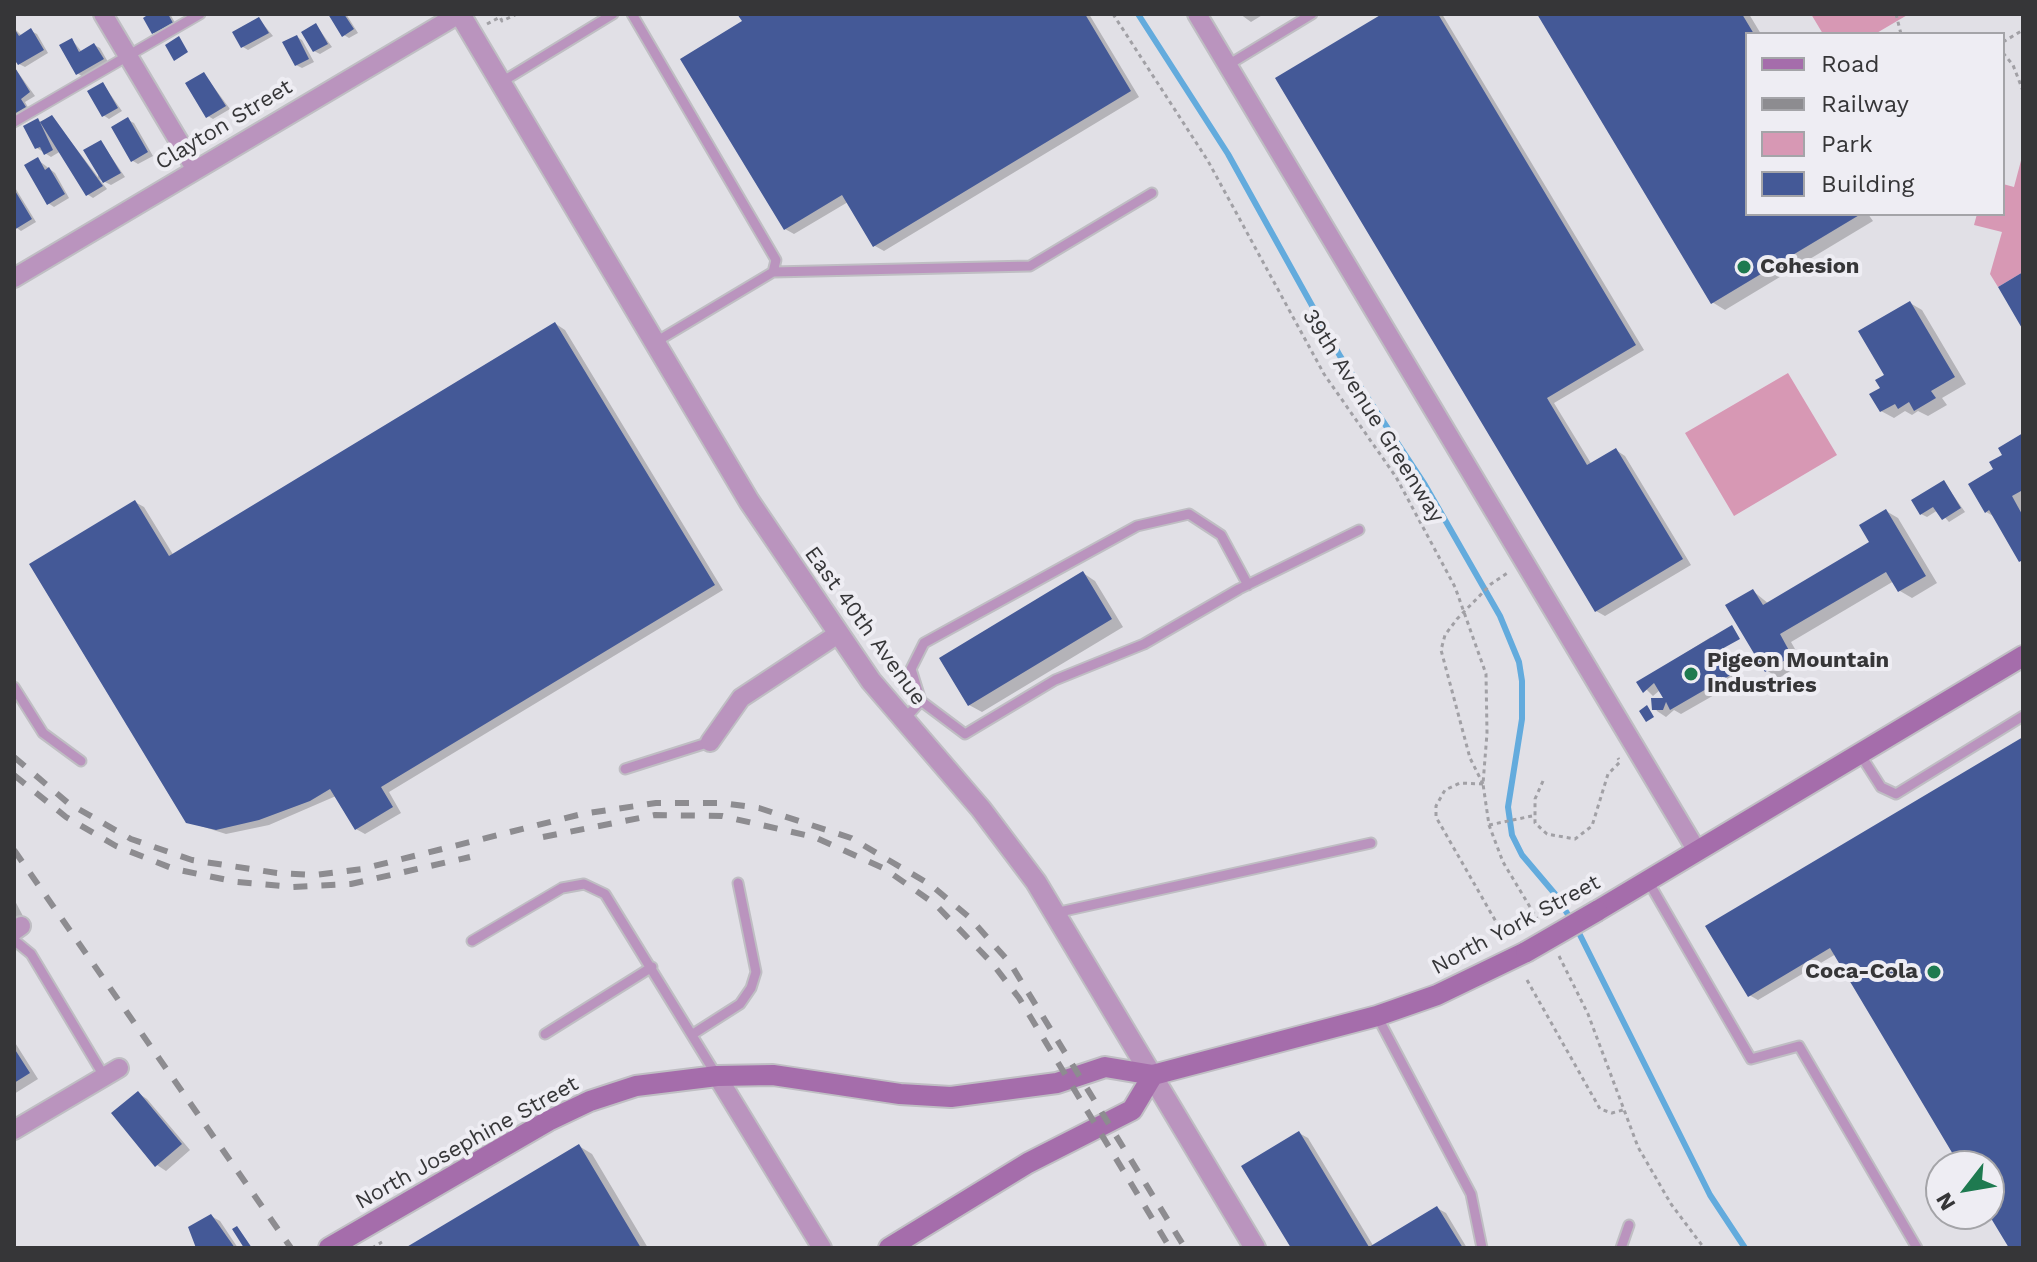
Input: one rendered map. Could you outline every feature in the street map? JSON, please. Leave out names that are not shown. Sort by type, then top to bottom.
[{"type":"main road","name":"North York Street","points":[[1153,1075],[1377,1016],[1437,995],[1526,952],[1597,911],[2023,656]]},
{"type":"main road","name":"North Josephine Street","points":[[337,1246],[576,1107],[636,1086],[717,1076],[773,1075],[900,1094],[951,1097],[1057,1083],[1105,1067],[1153,1075]]},
{"type":"main road","points":[[889,1248],[1028,1163],[1132,1110],[1153,1075]]},
{"type":"street","points":[[103,14],[196,170]]},
{"type":"street","name":"East 40th Avenue","points":[[460,14],[749,501],[838,634],[903,721],[1004,837],[1055,913],[1255,1248]]},
{"type":"street","name":"Clayton Street","points":[[14,278],[460,14]]},
{"type":"street","points":[[1197,14],[1697,851]]},
{"type":"street","points":[[710,742],[741,698],[838,634]]},
{"type":"street","points":[[14,1130],[112,1072]]},
{"type":"street","points":[[717,1076],[822,1248]]},
{"type":"lane","points":[[14,122],[200,14]]},
{"type":"lane","points":[[500,83],[613,14]]},
{"type":"lane","points":[[632,14],[776,260],[773,272]]},
{"type":"lane","points":[[1228,65],[1312,14]]},
{"type":"lane","points":[[654,343],[773,272],[1030,266],[1152,193]]},
{"type":"lane","points":[[1248,585],[1221,535],[1189,514],[1137,526],[924,643],[911,669],[921,701],[965,734],[1055,680],[1144,644],[1248,585],[1359,530]]},
{"type":"lane","points":[[14,687],[43,733],[81,761]]},
{"type":"lane","points":[[903,721],[921,701]]},
{"type":"lane","points":[[1860,753],[1881,787],[1896,794],[2023,716]]},
{"type":"lane","points":[[625,769],[710,742]]},
{"type":"lane","points":[[1055,913],[1371,843]]},
{"type":"lane","points":[[1648,880],[1751,1059],[1799,1046],[1917,1248]]},
{"type":"lane","points":[[693,1034],[740,1004],[751,988],[756,972],[738,883]]},
{"type":"lane","points":[[472,941],[562,888],[584,884],[605,894],[717,1076]]},
{"type":"lane","points":[[16,932],[112,1072]]},
{"type":"lane","points":[[545,1034],[652,967]]},
{"type":"lane","points":[[1377,1016],[1471,1194],[1482,1248]]},
{"type":"lane","points":[[1621,1248],[1629,1225]]},
{"type":"path","points":[[487,24],[500,17],[502,21],[517,14]]},
{"type":"path","name":"39th Avenue Greenway","points":[[1113,14],[1208,161],[1324,374],[1396,477],[1465,612],[1486,674],[1487,733],[1483,784],[1491,825],[1503,862],[1545,933]]},
{"type":"path","points":[[2005,41],[2023,30]]},
{"type":"path","points":[[2005,55],[2013,65],[2023,91]]},
{"type":"path","points":[[1503,934],[1436,817],[1436,806],[1445,790],[1460,783],[1483,784],[1470,758],[1441,650],[1445,635],[1509,572]]},
{"type":"path","points":[[1530,816],[1547,834],[1568,840],[1581,836],[1592,826],[1608,774],[1620,762]]},
{"type":"path","points":[[1530,816],[1543,781]]},
{"type":"path","points":[[1491,825],[1530,816]]},
{"type":"path","points":[[1553,947],[1588,1014],[1623,1110],[1653,1175],[1704,1248]]},
{"type":"path","points":[[1527,980],[1600,1109],[1612,1113],[1623,1110]]},
{"type":"green space","points":[[1811,14],[1909,14],[1878,32],[1822,32]]},
{"type":"green space","points":[[2023,153],[2023,272],[1998,287],[1990,274],[2002,232],[1974,225],[1976,216],[2005,216],[2005,185],[2014,187]]},
{"type":"green space","points":[[1788,373],[1837,455],[1734,516],[1685,433]]},
{"type":"building","points":[[149,14],[168,14],[173,23],[152,34],[143,18]]},
{"type":"building","points":[[328,14],[344,14],[354,29],[342,37]]},
{"type":"building","points":[[737,14],[1085,14],[1131,91],[873,247],[842,195],[784,230],[680,59],[742,21]]},
{"type":"building","points":[[1382,14],[1438,14],[1636,345],[1547,398],[1587,465],[1616,448],[1683,559],[1595,612],[1275,78]]},
{"type":"building","points":[[1537,14],[1742,14],[1753,32],[1745,32],[1745,216],[1858,216],[1711,304]]},
{"type":"building","points":[[259,17],[269,33],[241,48],[232,32]]},
{"type":"building","points":[[316,23],[328,44],[313,52],[301,32]]},
{"type":"building","points":[[14,28],[19,36],[31,28],[44,50],[18,65],[14,59]]},
{"type":"building","points":[[297,35],[309,59],[295,66],[282,42]]},
{"type":"building","points":[[179,36],[188,52],[174,61],[165,45]]},
{"type":"building","points":[[72,38],[79,52],[94,43],[104,59],[76,75],[59,45]]},
{"type":"building","points":[[14,66],[30,92],[21,99],[26,107],[14,114]]},
{"type":"building","points":[[204,72],[226,106],[206,118],[185,83]]},
{"type":"building","points":[[103,82],[118,108],[102,117],[87,91]]},
{"type":"building","points":[[52,115],[103,186],[86,196],[40,122]]},
{"type":"building","points":[[128,117],[148,152],[131,162],[111,127]]},
{"type":"building","points":[[38,118],[53,150],[44,155],[40,147],[35,149],[23,126]]},
{"type":"building","points":[[101,140],[121,173],[103,183],[83,150]]},
{"type":"building","points":[[38,157],[45,170],[49,167],[65,194],[47,205],[24,165]]},
{"type":"building","points":[[14,189],[32,219],[14,230]]},
{"type":"building","points":[[2023,272],[2023,330],[1998,287]]},
{"type":"building","points":[[1910,301],[1955,377],[1931,391],[1936,398],[1914,411],[1909,402],[1898,409],[1895,404],[1880,412],[1869,394],[1880,388],[1875,380],[1884,375],[1858,331]]},
{"type":"building","points":[[555,322],[715,585],[381,787],[393,807],[355,830],[330,789],[310,801],[259,820],[216,830],[186,823],[29,564],[135,500],[169,556]]},
{"type":"building","points":[[2023,433],[2023,494],[2021,491],[2012,496],[2023,516],[2023,560],[2019,562],[1989,510],[1985,513],[1968,484],[1993,469],[1989,462],[2002,455],[1998,448]]},
{"type":"building","points":[[1944,480],[1961,508],[1942,520],[1933,507],[1920,515],[1911,500]]},
{"type":"building","points":[[1886,509],[1926,576],[1898,592],[1886,572],[1780,634],[1792,656],[1765,672],[1725,605],[1753,589],[1763,605],[1869,542],[1859,525]]},
{"type":"building","points":[[1083,571],[1112,619],[968,706],[939,658]]},
{"type":"building","name":"Pigeon Mountain Industries","points":[[1732,625],[1740,639],[1720,650],[1734,673],[1670,710],[1666,702],[1663,710],[1652,710],[1651,698],[1663,698],[1654,683],[1643,693],[1636,682]]},
{"type":"building","points":[[1647,705],[1654,717],[1646,722],[1639,711]]},
{"type":"building","name":"Coca-Cola","points":[[2023,737],[2023,1248],[2009,1248],[1998,1230],[2005,1230],[2005,1150],[1950,1150],[1830,948],[1748,997],[1705,926]]},
{"type":"building","points":[[14,1048],[30,1073],[14,1083]]},
{"type":"building","points":[[138,1091],[182,1144],[155,1167],[111,1113]]},
{"type":"building","points":[[1299,1131],[1369,1247],[1437,1206],[1463,1248],[1291,1248],[1241,1166]]},
{"type":"building","points":[[579,1144],[641,1248],[405,1248]]},
{"type":"building","points":[[211,1214],[235,1248],[196,1248],[188,1227]]},
{"type":"building","points":[[237,1226],[252,1248],[244,1248],[232,1229]]},
{"type":"waterway","points":[[1138,14],[1228,154],[1340,356],[1425,485],[1500,616],[1519,662],[1522,681],[1522,719],[1508,807],[1512,835],[1522,855],[1555,894],[1577,929],[1710,1195],[1745,1248]]},
{"type":"railway","points":[[14,757],[68,803],[131,839],[192,860],[277,873],[315,875],[362,869],[582,814],[656,803],[722,803],[759,808],[851,838],[931,885],[970,918],[1010,963],[1185,1248]]},
{"type":"railway","points":[[14,775],[66,817],[116,846],[174,869],[237,882],[293,887],[351,884],[470,857]]},
{"type":"railway","points":[[543,837],[655,815],[722,816],[814,837],[885,869],[935,904],[992,963],[1019,998],[1170,1248]]},
{"type":"railway","points":[[14,850],[291,1248]]},
{"type":"place","name":"Cohesion","points":[[1744,267]]},
{"type":"place","name":"Pigeon Mountain Industries","points":[[1691,674]]},
{"type":"place","name":"Coca-Cola","points":[[1934,972]]}]
